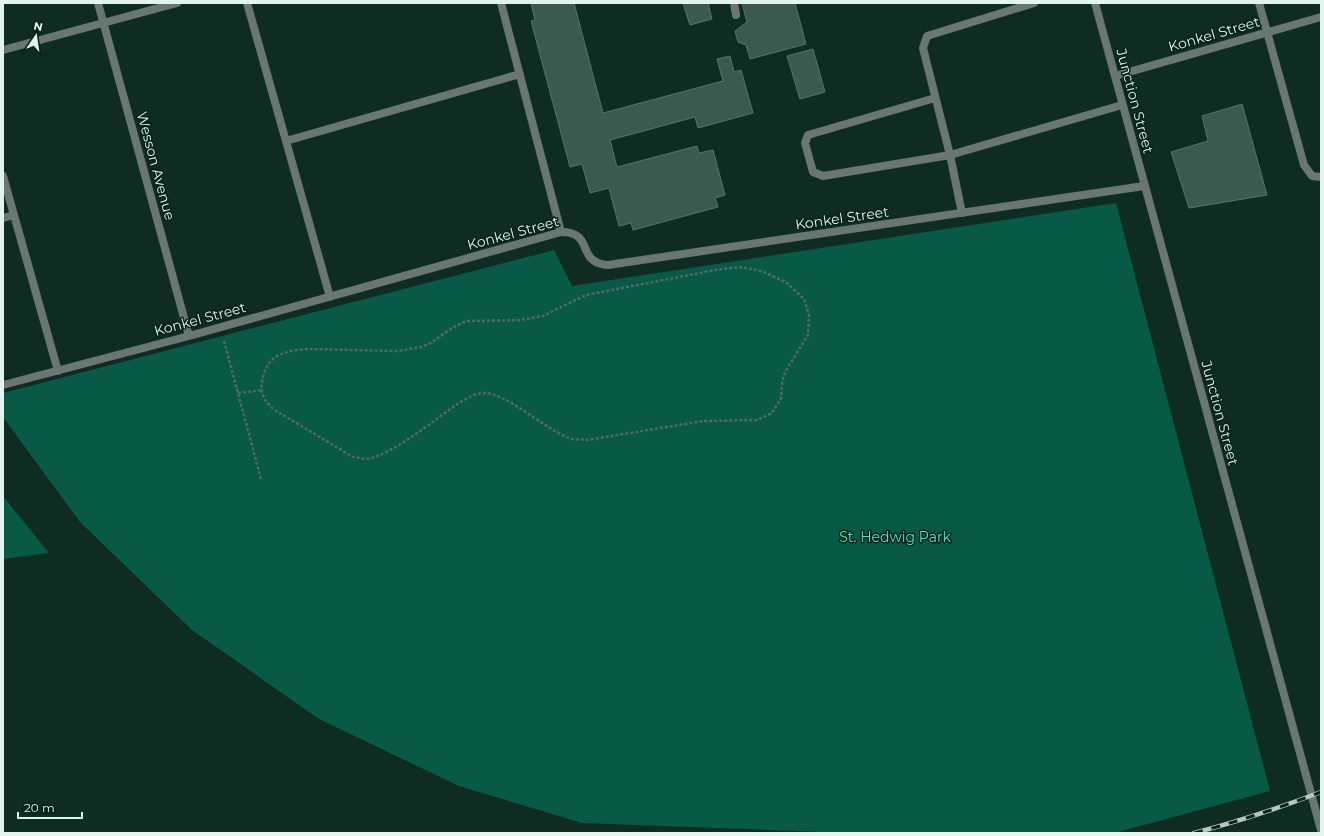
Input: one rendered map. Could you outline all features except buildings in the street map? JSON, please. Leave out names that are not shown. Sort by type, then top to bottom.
[{"type":"street","name":"Wesson Avenue","points":[[98,3],[189,336]]},
{"type":"street","points":[[3,50],[177,3]]},
{"type":"street","points":[[247,3],[330,296]]},
{"type":"street","points":[[501,3],[561,232]]},
{"type":"street","points":[[734,3],[736,15]]},
{"type":"street","points":[[962,213],[950,155],[923,48],[927,36],[1034,3]]},
{"type":"street","name":"Junction Street","points":[[1095,3],[1321,830]]},
{"type":"street","points":[[1259,3],[1304,165],[1312,176],[1321,177]]},
{"type":"street","name":"Konkel Street","points":[[1115,76],[1321,18]]},
{"type":"street","points":[[286,141],[520,74]]},
{"type":"street","points":[[935,98],[808,135],[805,144],[813,172],[823,176],[950,155],[1122,105]]},
{"type":"street","points":[[3,176],[58,371]]},
{"type":"street","name":"Konkel Street","points":[[3,385],[189,336],[561,232],[569,232],[578,236],[592,259],[598,263],[608,265],[1144,186]]},
{"type":"street","points":[[3,218],[14,215]]},
{"type":"path","points":[[739,267],[762,271],[787,283],[804,299],[809,315],[808,335],[785,372],[782,383],[781,398],[772,413],[757,420],[703,421],[587,440],[570,439],[494,394],[481,393],[469,397],[459,403],[394,448],[379,455],[365,459],[353,457],[273,409],[265,400],[262,390],[263,378],[267,368],[274,358],[286,352],[297,350],[398,351],[421,347],[431,343],[452,328],[466,321],[521,320],[543,316],[586,295],[715,270],[739,267]]},
{"type":"path","points":[[220,327],[261,479]]},
{"type":"path","points":[[238,393],[262,390]]},
{"type":"green space","name":"St. Hedwig Park","points":[[1116,203],[1270,791],[1114,833],[851,833],[582,823],[459,786],[319,719],[192,630],[80,522],[3,417],[3,393],[554,250],[572,286]]},
{"type":"green space","points":[[3,496],[49,553],[3,559]]},
{"type":"railway","points":[[1194,833],[1289,804],[1321,792]]}]
